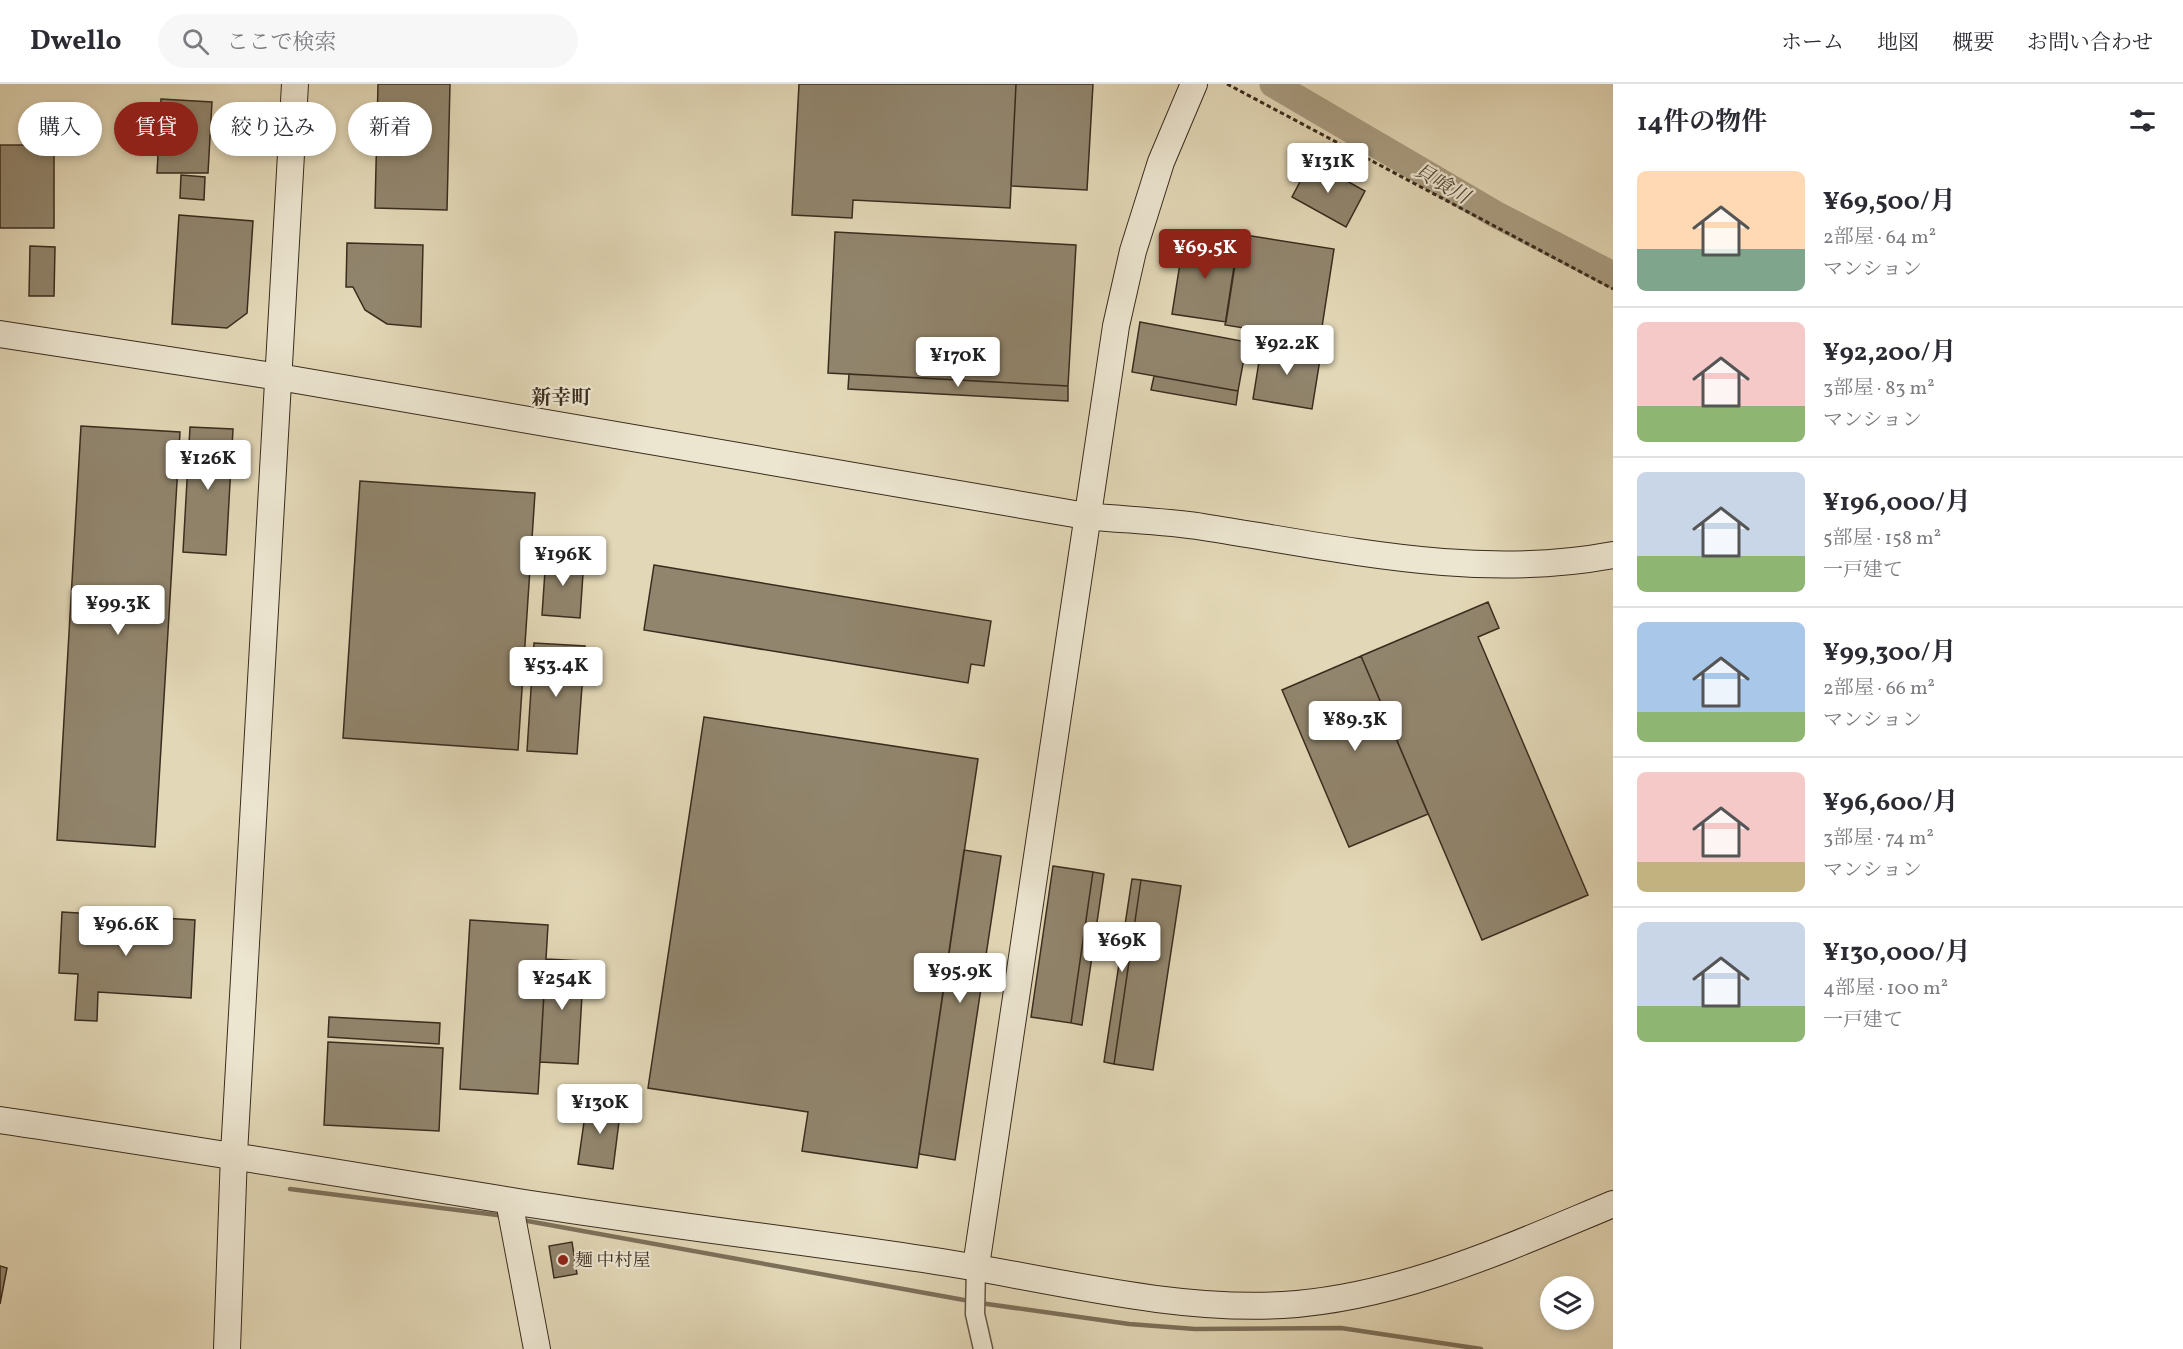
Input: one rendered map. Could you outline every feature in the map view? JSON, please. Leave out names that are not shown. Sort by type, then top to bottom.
[{"type":"street","points":[[227,1349],[234,1154],[295,84]]},
{"type":"street","points":[[983,1349],[975,1314],[976,1266],[1116,326],[1133,251],[1161,162],[1194,84]]},
{"type":"street","points":[[0,334],[279,377],[1086,516],[1199,527],[1435,564],[1507,567],[1574,562],[1613,555]]},
{"type":"street","points":[[0,1120],[234,1154],[509,1201],[976,1266],[1153,1298],[1280,1305],[1325,1301],[1419,1279],[1510,1248],[1613,1204]]},
{"type":"street","points":[[509,1201],[537,1349]]},
{"type":"path","points":[[1227,84],[1613,289]]},
{"type":"building","points":[[378,84],[450,84],[447,210],[375,208],[376,156],[432,156],[432,102],[378,102]]},
{"type":"building","points":[[799,84],[1016,84],[1010,208],[853,200],[852,218],[792,215]]},
{"type":"building","points":[[1016,84],[1093,84],[1087,190],[1011,186]]},
{"type":"building","points":[[161,99],[212,102],[210,102],[208,173],[157,173],[158,156],[198,156],[198,102],[161,102]]},
{"type":"building","points":[[0,145],[18,145],[18,156],[54,156],[54,228],[0,228]]},
{"type":"building","points":[[1311,161],[1365,191],[1346,227],[1292,197]]},
{"type":"building","points":[[181,175],[205,177],[204,200],[180,198]]},
{"type":"building","points":[[179,215],[253,221],[247,313],[227,328],[172,324]]},
{"type":"building","points":[[1214,230],[1239,234],[1238,246],[1212,242]]},
{"type":"building","points":[[835,232],[1076,245],[1068,386],[828,373]]},
{"type":"building","points":[[1239,234],[1334,249],[1320,340],[1225,325]]},
{"type":"building","points":[[1184,238],[1238,246],[1226,322],[1172,314]]},
{"type":"building","points":[[347,243],[423,245],[421,327],[387,324],[365,310],[353,287],[346,287]]},
{"type":"building","points":[[30,246],[55,247],[54,296],[29,296]]},
{"type":"building","points":[[1140,322],[1247,342],[1238,391],[1132,372]]},
{"type":"building","points":[[1262,343],[1321,353],[1312,409],[1253,399]]},
{"type":"building","points":[[849,374],[1068,386],[1068,401],[848,389]]},
{"type":"building","points":[[1154,376],[1238,391],[1236,405],[1151,390]]},
{"type":"building","points":[[81,426],[180,432],[155,847],[57,840]]},
{"type":"building","points":[[190,427],[233,429],[226,555],[183,552]]},
{"type":"building","points":[[360,481],[535,493],[518,750],[343,738]]},
{"type":"building","points":[[546,556],[584,559],[580,618],[542,615]]},
{"type":"building","points":[[654,565],[991,621],[984,666],[971,664],[968,683],[644,630]]},
{"type":"building","points":[[1488,602],[1499,628],[1478,637],[1588,895],[1482,940],[1361,656]]},
{"type":"building","points":[[534,643],[585,646],[577,754],[527,751]]},
{"type":"building","points":[[1361,656],[1428,814],[1349,847],[1282,690]]},
{"type":"building","points":[[704,717],[978,759],[917,1168],[802,1151],[808,1112],[648,1088]]},
{"type":"building","points":[[964,850],[1001,856],[955,1160],[919,1154]]},
{"type":"building","points":[[1053,866],[1093,872],[1071,1023],[1031,1017]]},
{"type":"building","points":[[1093,872],[1104,874],[1082,1025],[1071,1023]]},
{"type":"building","points":[[1132,879],[1141,880],[1114,1064],[1104,1062]]},
{"type":"building","points":[[1141,880],[1181,886],[1153,1070],[1114,1064]]},
{"type":"building","points":[[62,912],[195,920],[191,998],[98,992],[97,1021],[75,1020],[78,974],[59,973]]},
{"type":"building","points":[[470,920],[548,925],[538,1094],[460,1089]]},
{"type":"building","points":[[546,959],[584,961],[578,1064],[540,1062]]},
{"type":"building","points":[[329,1017],[440,1023],[439,1044],[328,1037]]},
{"type":"building","points":[[328,1042],[443,1048],[439,1131],[324,1125]]},
{"type":"building","points":[[587,1101],[621,1106],[613,1169],[578,1164]]},
{"type":"building","name":"麺 中村屋","points":[[572,1242],[577,1274],[554,1278],[549,1246]]},
{"type":"building","points":[[0,1266],[7,1268],[0,1304]]},
{"type":"waterway","name":"貝喰川","points":[[1273,84],[1495,214],[1613,275]]},
{"type":"waterway","points":[[290,1189],[505,1216]]},
{"type":"waterway","points":[[522,1220],[964,1300]]},
{"type":"waterway","points":[[980,1303],[1129,1324],[1195,1329],[1341,1328],[1481,1349]]},
{"type":"place","name":"麺 中村屋","points":[[563,1260]]},
{"type":"district","name":"新幸町","points":[[561,397]]}]
